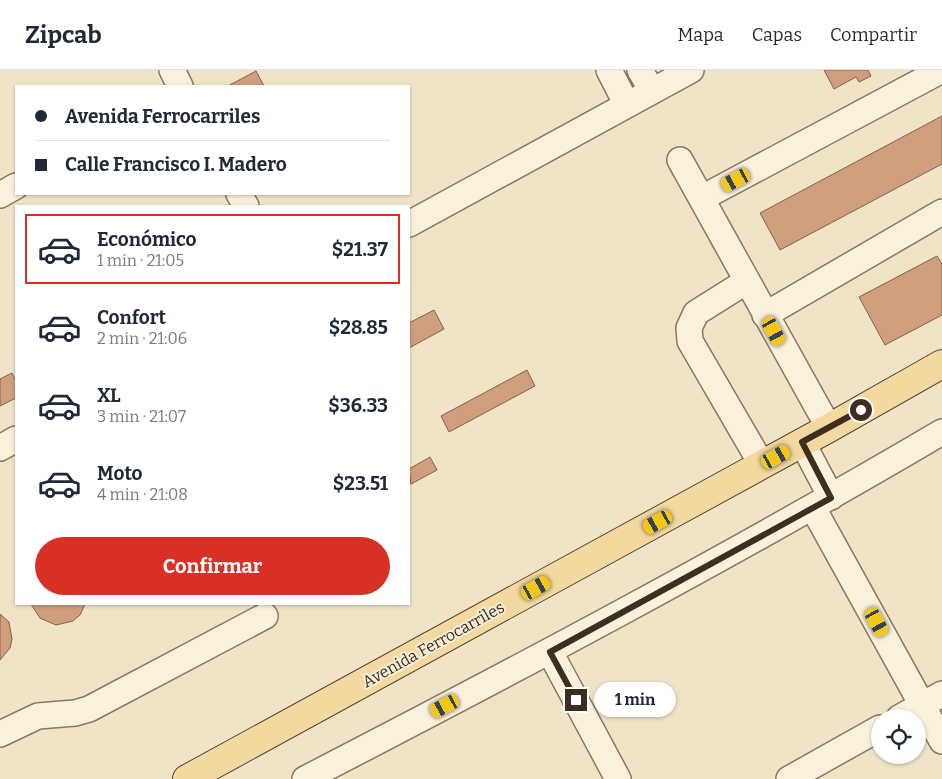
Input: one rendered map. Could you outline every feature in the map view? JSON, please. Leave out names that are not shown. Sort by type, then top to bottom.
[{"type":"main road","name":"Avenida Ferrocarriles","points":[[187,779],[829,428],[942,364]]},
{"type":"street","points":[[172,70],[180,85]]},
{"type":"street","points":[[608,70],[628,105]]},
{"type":"street","points":[[410,223],[628,105],[646,81],[691,70]]},
{"type":"street","points":[[702,198],[942,70]]},
{"type":"street","points":[[680,160],[829,428]]},
{"type":"street","points":[[0,195],[15,187]]},
{"type":"street","points":[[766,315],[942,212]]},
{"type":"street","points":[[747,281],[696,313],[689,328],[690,341],[762,464]]},
{"type":"street","points":[[305,779],[550,652],[822,503],[942,432]]},
{"type":"street","points":[[0,448],[15,440]]},
{"type":"street","points":[[802,442],[822,503],[933,699],[942,741]]},
{"type":"street","points":[[0,734],[38,716],[75,713],[89,709],[265,616]]},
{"type":"street","points":[[550,652],[618,779]]},
{"type":"street","points":[[915,709],[933,699]]},
{"type":"street","points":[[789,779],[871,733]]},
{"type":"building","points":[[824,70],[868,70],[871,76],[859,82],[856,77],[834,89]]},
{"type":"building","points":[[256,71],[263,85],[230,85]]},
{"type":"building","points":[[942,116],[942,164],[780,250],[760,213]]},
{"type":"building","points":[[937,256],[942,264],[942,315],[885,345],[859,297]]},
{"type":"building","points":[[434,310],[444,329],[410,347],[410,322]]},
{"type":"building","points":[[527,370],[535,386],[449,432],[441,416]]},
{"type":"building","points":[[12,373],[15,379],[15,398],[0,406],[0,379]]},
{"type":"building","points":[[430,457],[437,470],[411,484],[410,468]]},
{"type":"building","points":[[32,605],[85,605],[80,615],[73,621],[56,625],[40,618]]},
{"type":"building","points":[[0,614],[9,622],[12,639],[10,648],[0,660]]},
{"type":"route","points":[[576,700],[550,652],[831,498],[802,442],[861,410]]}]
